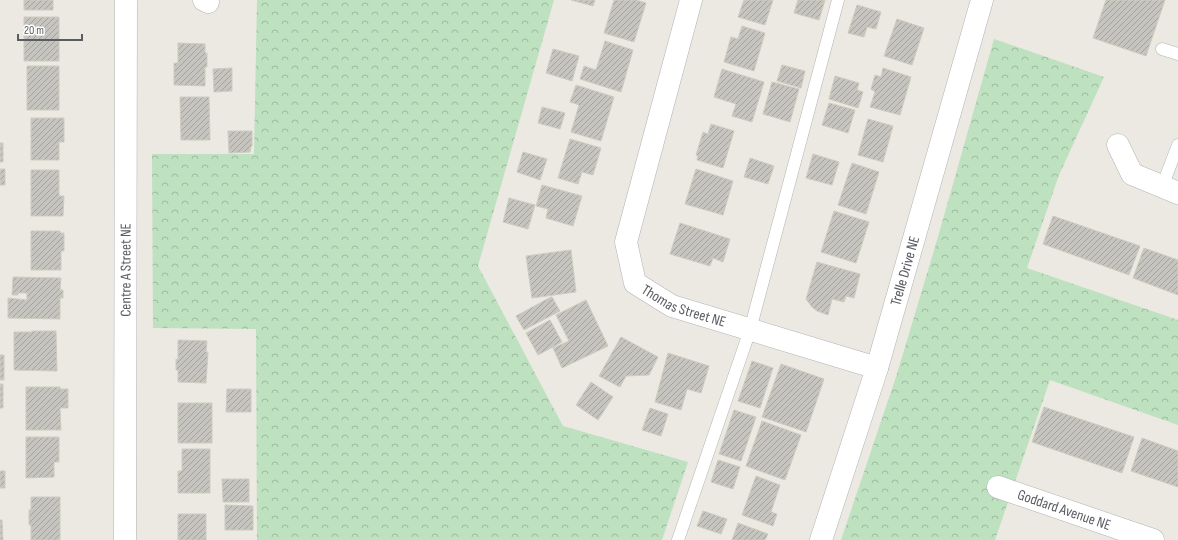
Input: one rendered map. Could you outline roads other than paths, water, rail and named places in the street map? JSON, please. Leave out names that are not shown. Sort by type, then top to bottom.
[{"type":"street","name":"Centre A Street NE","points":[[125,540],[126,0]]},
{"type":"street","name":"Thomas Street NE","points":[[691,0],[626,242],[635,283],[672,306],[877,368]]},
{"type":"street","name":"Trelle Drive NE","points":[[821,540],[877,368],[982,0]]},
{"type":"street","points":[[1118,145],[1132,174],[1170,190]]},
{"type":"street","name":"Goddard Avenue NE","points":[[998,487],[1153,540]]},
{"type":"lane","points":[[678,540],[750,330],[838,0]]},
{"type":"lane","points":[[1162,49],[1178,54]]},
{"type":"lane","points":[[1170,190],[1178,145]]}]
